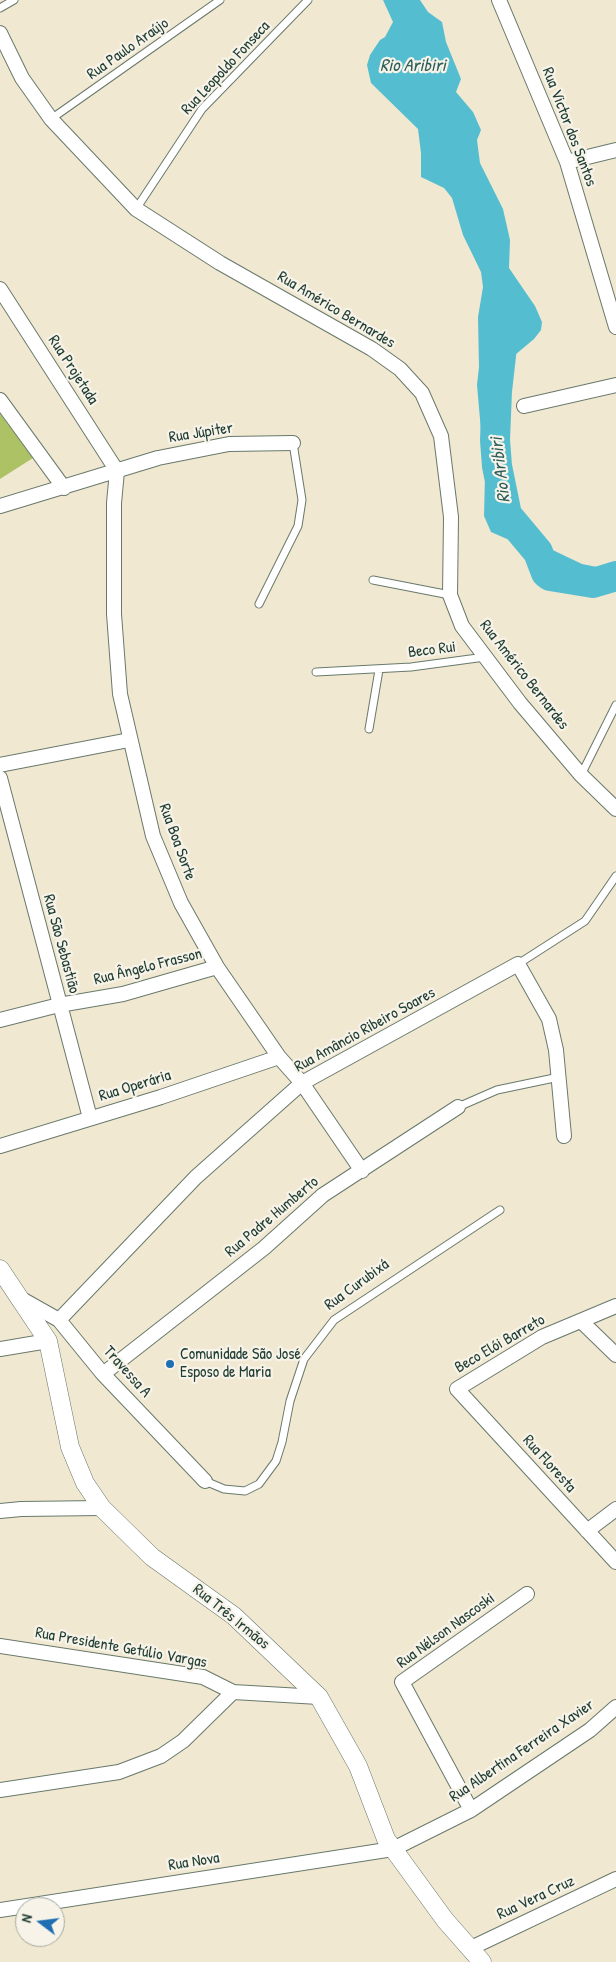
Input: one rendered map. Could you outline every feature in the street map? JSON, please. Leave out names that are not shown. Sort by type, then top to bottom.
[{"type":"street","name":"Rua Victor dos Santos","points":[[499,0],[567,162],[616,327]]},
{"type":"street","name":"Rua Américo Bernardes","points":[[0,33],[22,78],[51,119],[136,209],[220,263],[372,349],[400,369],[422,392],[442,436],[451,517],[450,595],[462,626],[488,657],[520,702],[582,775],[616,809]]},
{"type":"street","points":[[567,162],[616,150]]},
{"type":"street","name":"Rua Projetada","points":[[0,289],[117,471]]},
{"type":"street","points":[[524,406],[616,385]]},
{"type":"street","points":[[0,400],[64,488]]},
{"type":"street","name":"Rua Júpiter","points":[[0,506],[158,458],[229,444],[293,442]]},
{"type":"street","name":"Rua Boa Sorte","points":[[117,471],[114,503],[114,614],[120,694],[129,740],[153,836],[181,902],[217,967],[279,1057],[302,1083],[362,1171]]},
{"type":"street","points":[[0,766],[129,740]]},
{"type":"street","name":"Rua São Sebastião","points":[[0,778],[90,1118]]},
{"type":"street","points":[[518,964],[549,1019],[560,1077],[564,1136]]},
{"type":"street","name":"Rua Amâncio Ribeiro Soares","points":[[59,1320],[196,1177],[302,1083],[518,964]]},
{"type":"street","name":"Rua Ângelo Frasson","points":[[0,1020],[59,1005],[124,994],[217,967]]},
{"type":"street","name":"Rua Operária","points":[[0,1146],[161,1097],[279,1057]]},
{"type":"street","name":"Rua Padre Humberto","points":[[104,1374],[264,1248],[323,1195],[458,1107]]},
{"type":"street","name":"Rua Três Irmãos","points":[[0,1269],[16,1296],[48,1341],[70,1447],[85,1483],[102,1508],[152,1557],[234,1616],[320,1698],[358,1766],[386,1840],[445,1920],[482,1962]]},
{"type":"street","name":"Travessa A","points":[[16,1296],[59,1320],[104,1374],[205,1481]]},
{"type":"street","name":"Beco Elói Barreto","points":[[457,1389],[542,1337],[616,1306]]},
{"type":"street","points":[[581,1321],[616,1355]]},
{"type":"street","points":[[0,1349],[48,1341]]},
{"type":"street","name":"Rua Floresta","points":[[457,1389],[616,1562]]},
{"type":"street","points":[[0,1512],[21,1509],[102,1508]]},
{"type":"street","points":[[587,1531],[616,1509]]},
{"type":"street","name":"Rua Nélson Nascoski","points":[[472,1810],[402,1682],[527,1594]]},
{"type":"street","name":"Rua Presidente Getúlio Vargas","points":[[0,1646],[203,1677],[233,1692]]},
{"type":"street","points":[[0,1790],[119,1772],[161,1756],[183,1741],[233,1692],[320,1698]]},
{"type":"street","name":"Rua Albertina Ferreira Xavier","points":[[393,1849],[472,1810],[590,1730],[616,1707]]},
{"type":"street","name":"Rua Nova","points":[[0,1910],[393,1849]]},
{"type":"street","name":"Rua Vera Cruz","points":[[470,1948],[616,1879]]},
{"type":"lane","points":[[0,8],[14,0]]},
{"type":"lane","name":"Rua Paulo Araújo","points":[[51,119],[220,0]]},
{"type":"lane","name":"Rua Leopoldo Fonseca","points":[[136,209],[202,109],[308,0]]},
{"type":"lane","points":[[259,604],[298,526],[302,500],[293,442]]},
{"type":"lane","points":[[373,580],[450,595]]},
{"type":"lane","name":"Beco Rui","points":[[316,672],[379,670],[488,657]]},
{"type":"lane","points":[[369,729],[379,670]]},
{"type":"lane","points":[[582,775],[616,705]]},
{"type":"lane","name":"Rua Amâncio Ribeiro Soares","points":[[518,964],[585,921],[616,876]]},
{"type":"lane","name":"Rua Padre Humberto","points":[[458,1107],[497,1090],[560,1077]]},
{"type":"lane","name":"Rua Curubixá","points":[[205,1481],[224,1489],[245,1491],[259,1484],[276,1461],[282,1442],[290,1401],[304,1359],[334,1320],[500,1210]]},
{"type":"green space","points":[[0,413],[33,458],[0,479]]},
{"type":"water","name":"Rio Aribiri","points":[[383,0],[420,0],[428,12],[442,22],[446,42],[461,79],[456,92],[473,112],[481,130],[477,140],[480,163],[503,209],[510,240],[509,268],[535,306],[542,322],[541,330],[534,339],[509,360],[499,361],[493,373],[497,435],[493,460],[499,512],[505,524],[519,534],[582,564],[597,567],[616,561],[616,584],[590,591],[562,588],[545,580],[538,573],[532,559],[514,542],[491,532],[484,516],[485,476],[477,385],[479,367],[478,317],[483,287],[481,272],[463,235],[452,198],[444,188],[421,177],[418,129],[371,83],[367,65],[370,55],[380,40],[385,37],[393,22]]},
{"type":"waterway","name":"Rio Aribiri","points":[[505,320],[497,391],[495,440],[497,466],[507,515],[538,552],[546,573],[550,576],[593,583],[616,576]]},
{"type":"place","name":"Comunidade São José Esposo de Maria","points":[[170,1364]]}]
